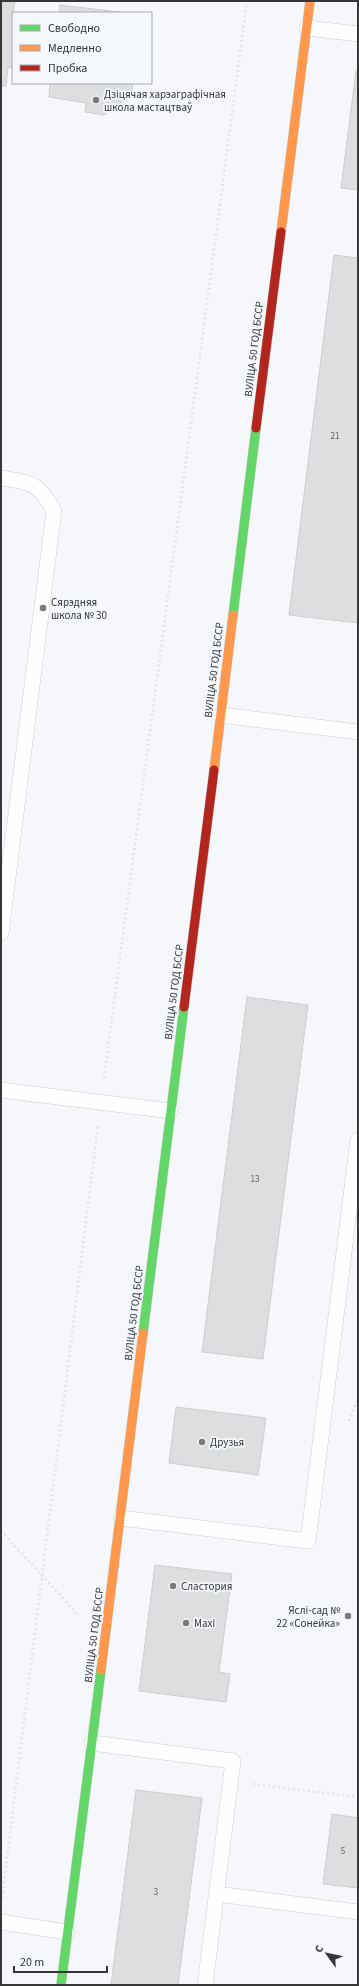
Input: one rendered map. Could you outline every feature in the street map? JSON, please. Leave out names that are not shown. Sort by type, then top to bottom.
[{"type":"street","name":"ВУЛІЦА 50 ГОД БССР","points":[[61,1985],[105,1645],[310,1]]},
{"type":"lane","points":[[307,28],[358,34]]},
{"type":"lane","points":[[1,478],[30,482],[44,492],[54,511],[1,933]]},
{"type":"lane","points":[[221,715],[358,732]]},
{"type":"lane","points":[[1,1090],[171,1111]]},
{"type":"lane","points":[[120,1518],[308,1541],[356,1179],[358,1140]]},
{"type":"lane","points":[[92,1743],[233,1761],[205,1985]]},
{"type":"lane","points":[[217,1894],[358,1912]]},
{"type":"lane","points":[[1,1922],[67,1932]]},
{"type":"path","points":[[2,1898],[101,1102],[247,1]]},
{"type":"path","points":[[1,1531],[105,1645]]},
{"type":"path","points":[[231,1782],[358,1797]]},
{"type":"building","points":[[1,1],[15,1],[12,12],[12,68],[8,67],[6,86],[1,86]]},
{"type":"building","points":[[60,5],[119,12],[59,12]]},
{"type":"building","points":[[356,71],[358,71],[358,190],[341,188]]},
{"type":"building","name":"Дзіцячая харэаграфічная школа мастацтваў","points":[[50,84],[133,84],[131,95],[104,115],[85,112],[86,103],[49,97]]},
{"type":"building","points":[[334,255],[358,258],[358,623],[289,615]]},
{"type":"building","points":[[247,997],[308,1005],[263,1359],[202,1352]]},
{"type":"building","points":[[176,1407],[266,1418],[258,1475],[169,1463]]},
{"type":"building","name":"Maxi","points":[[155,1565],[232,1574],[219,1672],[230,1674],[226,1702],[139,1691]]},
{"type":"building","points":[[136,1790],[202,1798],[178,1985],[111,1985]]},
{"type":"building","points":[[332,1814],[358,1818],[358,1888],[323,1884]]},
{"type":"traffic: fast","points":[[233,615],[256,428]]},
{"type":"traffic: fast","points":[[143,1333],[184,1007]]},
{"type":"traffic: fast","points":[[61,1985],[101,1670]]},
{"type":"traffic: slow","points":[[281,232],[310,1]]},
{"type":"traffic: slow","points":[[214,770],[233,615]]},
{"type":"traffic: slow","points":[[101,1670],[143,1333]]},
{"type":"traffic: jam","points":[[256,428],[281,232]]},
{"type":"traffic: jam","points":[[184,1007],[214,770]]},
{"type":"place","name":"Дзіцячая харэаграфічная школа мастацтваў","points":[[96,100]]},
{"type":"place","name":"Сярэдняя школа № 30","points":[[43,608]]},
{"type":"place","name":"Друзья","points":[[202,1442]]},
{"type":"place","name":"Сластория","points":[[173,1586]]},
{"type":"place","name":"Яслі-сад № 22 «Сонейка»","points":[[348,1616]]},
{"type":"place","name":"Maxi","points":[[186,1623]]}]
